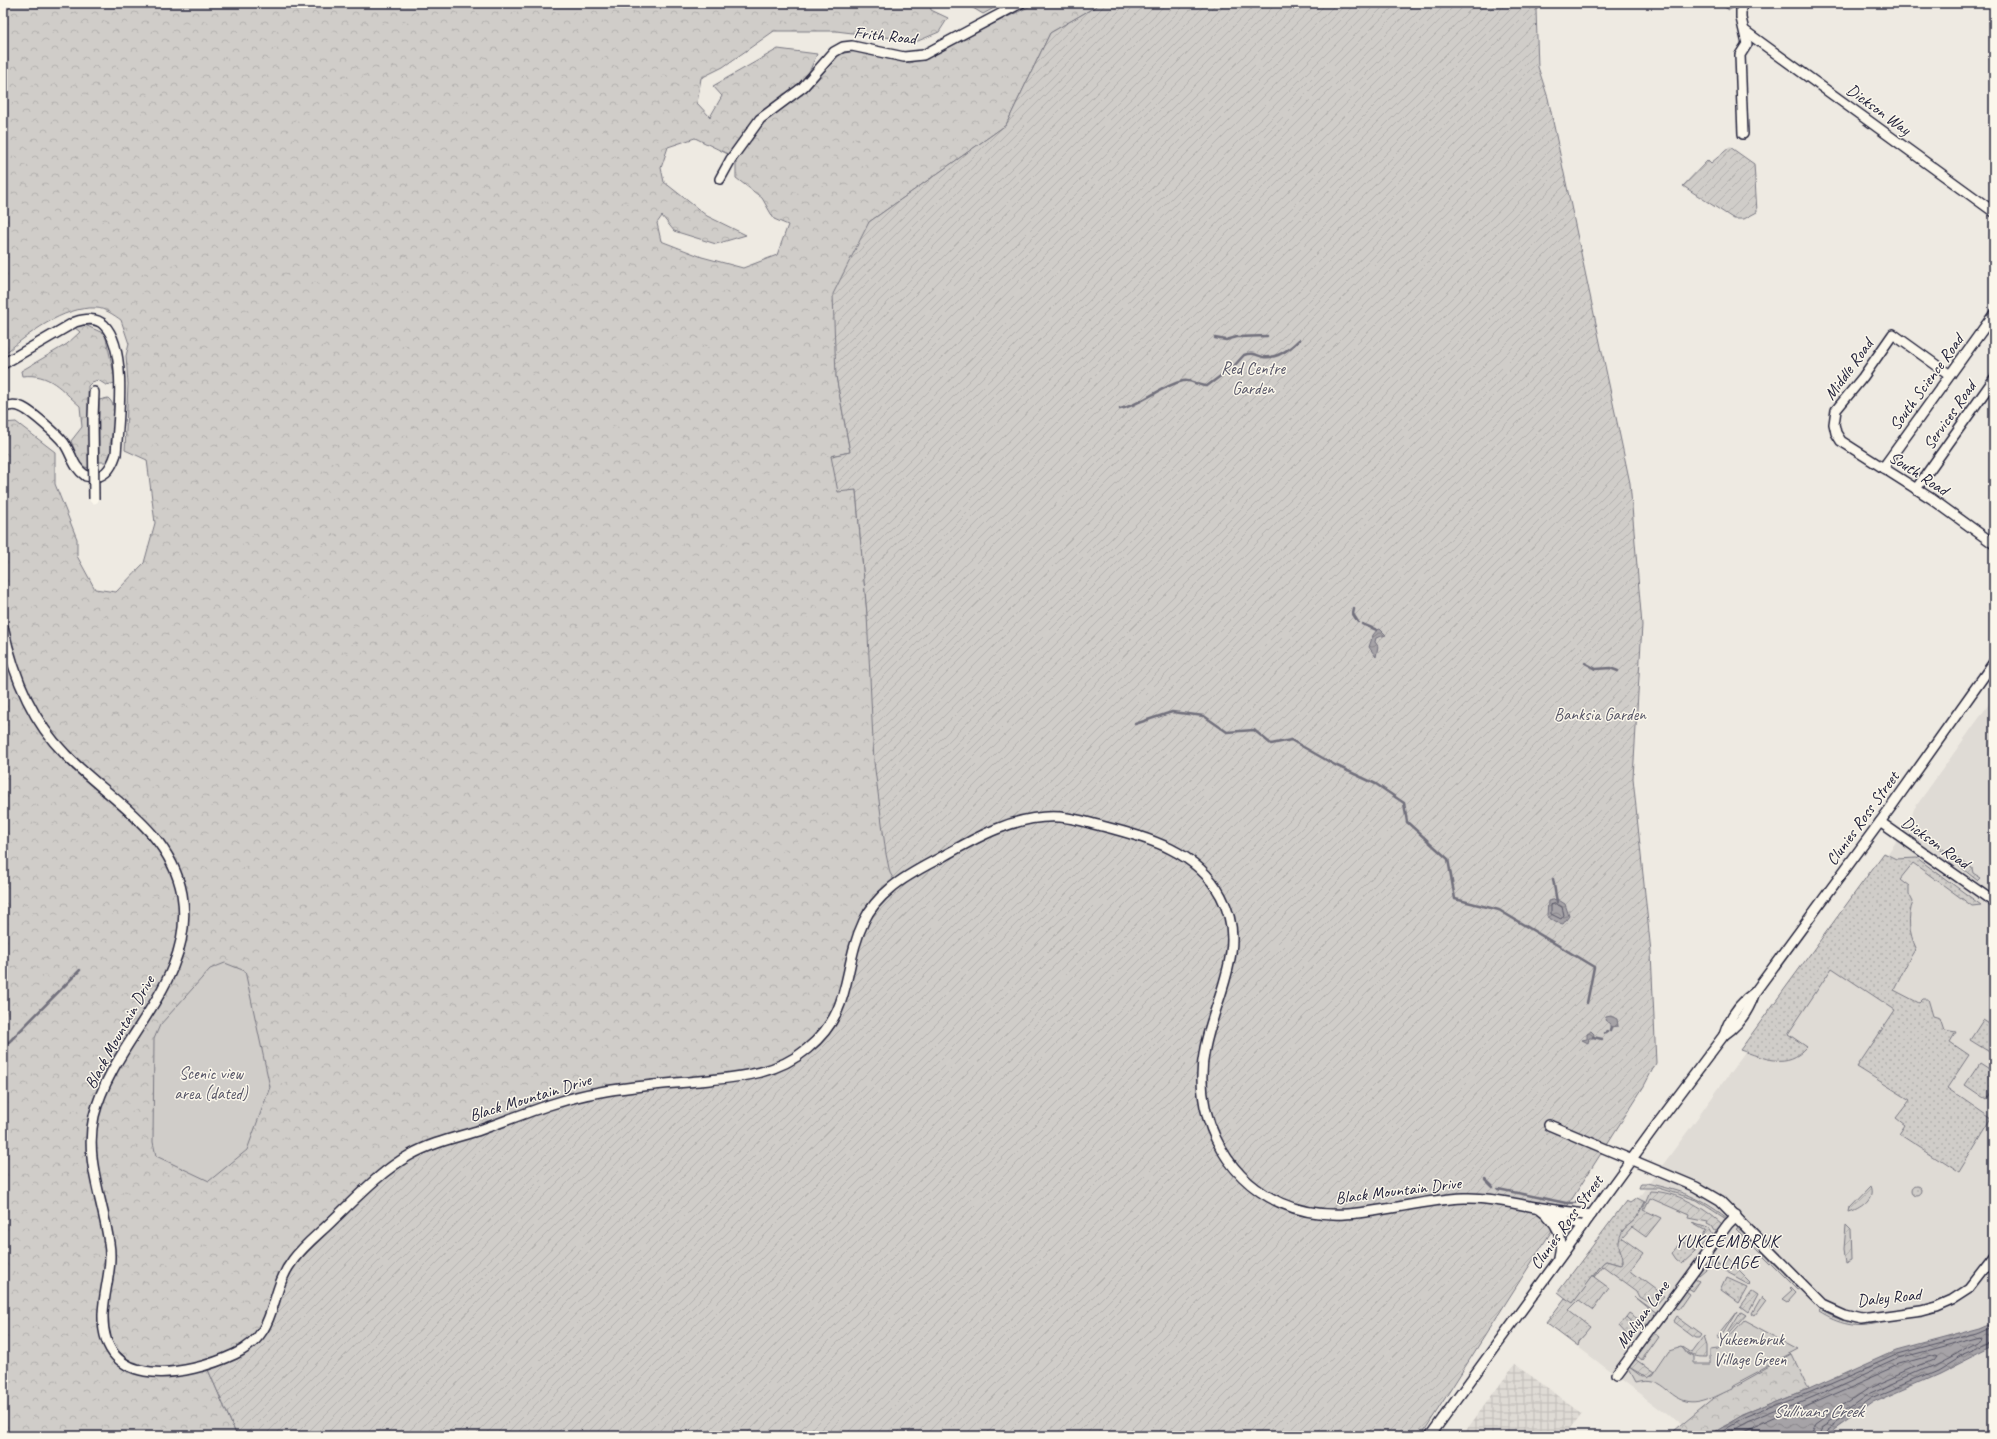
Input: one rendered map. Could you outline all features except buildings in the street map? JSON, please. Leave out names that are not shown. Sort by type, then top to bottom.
[{"type":"street","name":"Frith Road","points":[[720,179],[731,159],[760,119],[803,87],[834,52],[852,46],[904,57],[923,55],[1021,3]]},
{"type":"street","points":[[1741,3],[1741,18],[1747,44],[1740,55],[1743,134]]},
{"type":"street","name":"Dickson Way","points":[[1745,31],[1994,212]]},
{"type":"street","name":"South Science Road","points":[[1883,468],[1994,314]]},
{"type":"street","points":[[3,364],[75,322],[85,319],[97,321],[104,325],[108,330],[117,355],[120,378],[116,454],[112,466],[108,472],[99,477],[86,476],[74,465],[65,444],[25,409],[15,405],[3,408]]},
{"type":"street","name":"Middle Road","points":[[1834,424],[1836,410],[1893,334],[1950,375]]},
{"type":"street","name":"Services Road","points":[[1916,489],[1994,379]]},
{"type":"street","points":[[94,392],[94,499]]},
{"type":"street","name":"South Road","points":[[1834,424],[1841,442],[1916,489],[1994,544]]},
{"type":"street","name":"Black Mountain Drive","points":[[3,627],[18,681],[46,732],[63,753],[148,828],[161,844],[171,861],[182,893],[183,914],[181,940],[176,959],[167,982],[156,1002],[104,1089],[95,1110],[92,1127],[92,1161],[96,1186],[109,1242],[110,1256],[110,1273],[103,1309],[105,1336],[116,1355],[134,1369],[154,1374],[178,1372],[228,1357],[251,1345],[263,1332],[281,1280],[290,1263],[305,1247],[391,1167],[413,1153],[439,1142],[579,1096],[605,1091],[752,1075],[784,1065],[798,1057],[812,1046],[826,1031],[836,1014],[845,992],[858,939],[864,922],[882,895],[896,883],[990,832],[1032,819],[1058,816],[1123,832],[1165,845],[1198,865],[1218,890],[1226,908],[1230,924],[1231,956],[1206,1040],[1201,1067],[1202,1093],[1206,1114],[1213,1134],[1225,1157],[1239,1174],[1258,1190],[1282,1204],[1310,1213],[1342,1216],[1365,1214],[1434,1201],[1468,1197],[1496,1199],[1538,1208],[1591,1215]]},
{"type":"street","name":"Clunies Ross Street","points":[[1433,1434],[1630,1161],[1724,1035],[1734,1028],[1750,1005],[1755,992],[1880,822],[1994,662]]},
{"type":"street","name":"Dickson Road","points":[[1880,822],[1994,902]]},
{"type":"street","name":"Daley Road","points":[[1549,1125],[1630,1161],[1696,1187],[1720,1201],[1823,1305],[1845,1315],[1862,1319],[1922,1311],[1953,1300],[1970,1289],[1994,1258]]},
{"type":"street","name":"Black Mountain Drive","points":[[1538,1208],[1548,1216],[1584,1225]]},
{"type":"street","points":[[1548,1216],[1556,1225],[1561,1238],[1558,1260]]},
{"type":"street","name":"Maliyan Lane","points":[[1618,1375],[1728,1224],[1736,1216]]},
{"type":"shaded area","points":[[1994,697],[1994,1436],[1697,1436],[1546,1323],[1693,1124],[1884,859],[1909,823],[1914,809]]},
{"type":"shaded area","points":[[1515,1364],[1582,1413],[1565,1436],[1462,1436]]},
{"type":"green space","points":[[3,3],[930,3],[931,10],[948,18],[939,32],[918,41],[836,31],[774,31],[723,67],[701,78],[697,103],[710,117],[722,96],[713,86],[778,49],[817,54],[803,86],[780,102],[806,92],[840,54],[858,50],[910,63],[1037,3],[1102,3],[1050,33],[1006,125],[869,222],[836,376],[850,452],[831,456],[856,490],[867,614],[896,883],[845,992],[812,1046],[256,1341],[206,1365],[237,1436],[3,1436],[3,423],[16,422],[55,452],[55,484],[77,539],[77,556],[95,589],[116,592],[144,563],[155,523],[147,460],[125,450],[128,384],[126,356],[129,344],[121,320],[109,312],[99,308],[71,312],[46,323],[3,355]],"holes":[[[695,138],[736,158],[736,178],[762,198],[774,219],[788,225],[777,255],[743,268],[702,257],[661,241],[657,223],[662,216],[674,231],[716,244],[746,235],[707,216],[664,182],[661,168],[668,147]]]},
{"type":"green space","points":[[949,3],[1003,3],[983,14],[968,5]]},
{"type":"green space","points":[[1102,3],[1545,3],[1536,10],[1538,67],[1548,98],[1630,483],[1642,625],[1633,778],[1651,952],[1656,1063],[1644,1086],[1421,1436],[237,1436],[206,1365],[256,1341],[275,1296],[305,1247],[413,1153],[579,1096],[769,1070],[826,1031],[868,914],[896,883],[890,873],[886,854],[874,762],[867,614],[856,490],[838,492],[831,456],[850,452],[836,376],[833,294],[869,222],[1006,125],[1050,33]]},
{"type":"green space","points":[[1718,3],[1737,3],[1735,7],[1729,10]]},
{"type":"green space","points":[[1730,147],[1754,164],[1757,212],[1744,219],[1734,219],[1683,186],[1708,160],[1711,163]]},
{"type":"green space","points":[[85,325],[105,334],[116,383],[106,385],[98,380],[92,382],[88,386],[89,468],[81,466],[71,441],[82,427],[80,406],[61,388],[48,380],[40,377],[22,376],[21,371],[67,344],[80,332],[74,327]]},
{"type":"green space","points":[[108,398],[112,402],[115,414],[110,444],[113,450],[108,462],[99,462],[99,400]]},
{"type":"green space","points":[[1937,845],[1972,868],[1973,873],[1981,878],[1978,881],[1937,847]]},
{"type":"green space","points":[[1884,853],[1896,859],[1917,858],[1981,905],[1972,906],[1913,863],[1900,879],[1909,886],[1909,894],[1913,902],[1909,919],[1912,937],[1916,948],[1894,990],[1919,1003],[1923,999],[1928,999],[1933,1016],[1940,1018],[1944,1030],[1956,1032],[1950,1042],[1969,1055],[1947,1088],[1992,1119],[1959,1173],[1899,1134],[1905,1125],[1896,1118],[1910,1100],[1857,1067],[1895,1010],[1832,968],[1788,1034],[1807,1047],[1799,1054],[1783,1060],[1766,1059],[1740,1050]]},
{"type":"green space","name":"Scenic view area (dated)","points":[[225,963],[245,971],[270,1087],[247,1150],[209,1181],[156,1156],[153,1142],[154,1039],[160,1025],[210,969]]},
{"type":"green space","points":[[1983,1020],[1994,1027],[1994,1048],[1991,1053],[1970,1040]]},
{"type":"green space","points":[[1980,1063],[1994,1072],[1994,1089],[1987,1100],[1965,1085]]},
{"type":"green space","points":[[1641,1183],[1647,1183],[1689,1195],[1707,1204],[1727,1218],[1726,1219],[1697,1200],[1658,1188],[1639,1188]]},
{"type":"green space","points":[[1917,1186],[1922,1191],[1917,1196],[1912,1191]]},
{"type":"green space","points":[[1870,1187],[1871,1196],[1866,1204],[1849,1213],[1850,1208]]},
{"type":"green space","points":[[1650,1191],[1670,1194],[1689,1201],[1706,1211],[1722,1224],[1717,1231],[1714,1231],[1711,1226],[1707,1224],[1708,1222],[1688,1218],[1689,1215],[1650,1198],[1644,1210],[1661,1218],[1646,1237],[1632,1227],[1622,1238],[1643,1253],[1631,1269],[1632,1272],[1664,1296],[1655,1306],[1640,1297],[1637,1291],[1603,1266],[1594,1277],[1609,1288],[1593,1310],[1579,1300],[1569,1310],[1590,1326],[1585,1332],[1587,1333],[1579,1342],[1578,1347],[1546,1323],[1565,1298],[1573,1303],[1603,1263],[1606,1261],[1620,1265],[1623,1263],[1623,1257],[1619,1247],[1620,1237],[1624,1230],[1639,1214]]},
{"type":"green space","points":[[1637,1198],[1645,1202],[1636,1219],[1623,1230],[1620,1250],[1623,1255],[1623,1263],[1620,1265],[1606,1261],[1603,1263],[1573,1304],[1558,1292],[1626,1201],[1630,1203]]},
{"type":"green space","points":[[1692,1223],[1708,1228],[1712,1235],[1695,1252],[1682,1240],[1684,1237],[1699,1243],[1706,1231]]},
{"type":"green space","points":[[1846,1225],[1851,1230],[1852,1258],[1846,1261],[1844,1249]]},
{"type":"green space","points":[[1739,1227],[1801,1289],[1798,1291],[1736,1229]]},
{"type":"green space","points":[[1682,1240],[1695,1252],[1682,1264],[1672,1253]]},
{"type":"green space","points":[[1711,1254],[1712,1264],[1699,1275],[1697,1274]]},
{"type":"green space","points":[[1727,1258],[1751,1282],[1749,1284],[1714,1265],[1718,1262],[1718,1264],[1724,1263]]},
{"type":"green space","points":[[1695,1278],[1699,1281],[1692,1291],[1687,1288]]},
{"type":"green space","points":[[1727,1278],[1747,1287],[1738,1303],[1721,1291]]},
{"type":"green space","points":[[1790,1289],[1795,1294],[1786,1304],[1781,1301],[1791,1292],[1789,1290]]},
{"type":"green space","points":[[1685,1291],[1689,1294],[1678,1310],[1673,1307]]},
{"type":"green space","points":[[1751,1291],[1757,1295],[1748,1312],[1740,1306]]},
{"type":"green space","points":[[1634,1296],[1657,1313],[1649,1324],[1639,1329],[1626,1317],[1629,1313],[1641,1321],[1651,1310]]},
{"type":"green space","points":[[1761,1297],[1765,1301],[1754,1316],[1751,1314]]},
{"type":"green space","points":[[1821,1310],[1849,1322],[1863,1324],[1879,1323],[1863,1326],[1848,1324],[1833,1320],[1819,1312]]},
{"type":"green space","points":[[1738,1311],[1720,1340],[1717,1338]]},
{"type":"green space","points":[[1741,1312],[1746,1315],[1725,1339],[1725,1338]]},
{"type":"green space","points":[[1676,1316],[1702,1335],[1700,1338],[1696,1338],[1673,1321]]},
{"type":"green space","points":[[1626,1317],[1639,1329],[1629,1337],[1619,1326]]},
{"type":"green space","name":"Yukeembruk Village Green","points":[[1745,1320],[1799,1349],[1733,1384],[1732,1388],[1697,1402],[1679,1399],[1658,1383],[1652,1381],[1644,1380],[1635,1382],[1628,1369],[1629,1367],[1641,1376],[1651,1375],[1668,1350],[1681,1346],[1687,1354],[1693,1357],[1693,1363],[1711,1363],[1711,1350],[1719,1349]]},
{"type":"green space","points":[[1654,1332],[1659,1336],[1642,1360],[1637,1356]]},
{"type":"green space","points":[[1704,1337],[1707,1346],[1707,1357],[1692,1356],[1681,1346],[1692,1353]]},
{"type":"green space","points":[[1791,1354],[1808,1389],[1741,1416],[1707,1436],[1668,1436],[1719,1394]]},
{"type":"green space","points":[[1635,1359],[1653,1372],[1646,1377],[1629,1367]]},
{"type":"water","points":[[1380,629],[1386,635],[1376,638],[1375,642],[1378,646],[1376,657],[1369,647],[1373,635]]},
{"type":"water","points":[[1557,899],[1565,904],[1569,916],[1563,924],[1555,922],[1547,916],[1548,901]]},
{"type":"water","points":[[1611,1016],[1617,1019],[1618,1026],[1610,1027],[1610,1024],[1605,1020],[1606,1017]]},
{"type":"water","points":[[1591,1031],[1594,1034],[1593,1038],[1589,1038],[1588,1043],[1582,1040],[1587,1039],[1587,1033]]},
{"type":"water","name":"Sullivans Creek","points":[[1994,1321],[1994,1345],[1939,1373],[1873,1402],[1825,1436],[1707,1436],[1741,1416],[1808,1389],[1895,1350],[1980,1327]]},
{"type":"waterway","points":[[1215,338],[1226,340],[1237,337],[1267,336]]},
{"type":"waterway","points":[[1120,409],[1136,404],[1175,383],[1189,381],[1207,386],[1234,366],[1244,355],[1252,354],[1263,357],[1278,355],[1292,347],[1299,340]]},
{"type":"waterway","points":[[1354,609],[1353,614],[1358,622]]},
{"type":"waterway","points":[[1362,624],[1377,630]]},
{"type":"waterway","points":[[1585,663],[1596,669],[1610,668],[1618,671]]},
{"type":"waterway","points":[[1135,724],[1172,712],[1204,716],[1227,732],[1254,730],[1271,744],[1291,740],[1335,765],[1376,784],[1404,803],[1407,822],[1448,859],[1455,899],[1499,910],[1594,967],[1587,1003]]},
{"type":"waterway","points":[[1553,879],[1557,902]]},
{"type":"waterway","points":[[3,1048],[80,970]]},
{"type":"waterway","points":[[1593,1037],[1602,1039]]},
{"type":"waterway","points":[[1485,1179],[1493,1187]]},
{"type":"waterway","points":[[1498,1189],[1566,1203],[1575,1203],[1586,1196]]},
{"type":"district","name":"YUKEEMBRUK VILLAGE","points":[[1727,1251]]},
{"type":"park label","name":"Red Centre Garden","points":[[1253,378]]},
{"type":"park label","name":"Banksia Garden","points":[[1600,714]]}]
